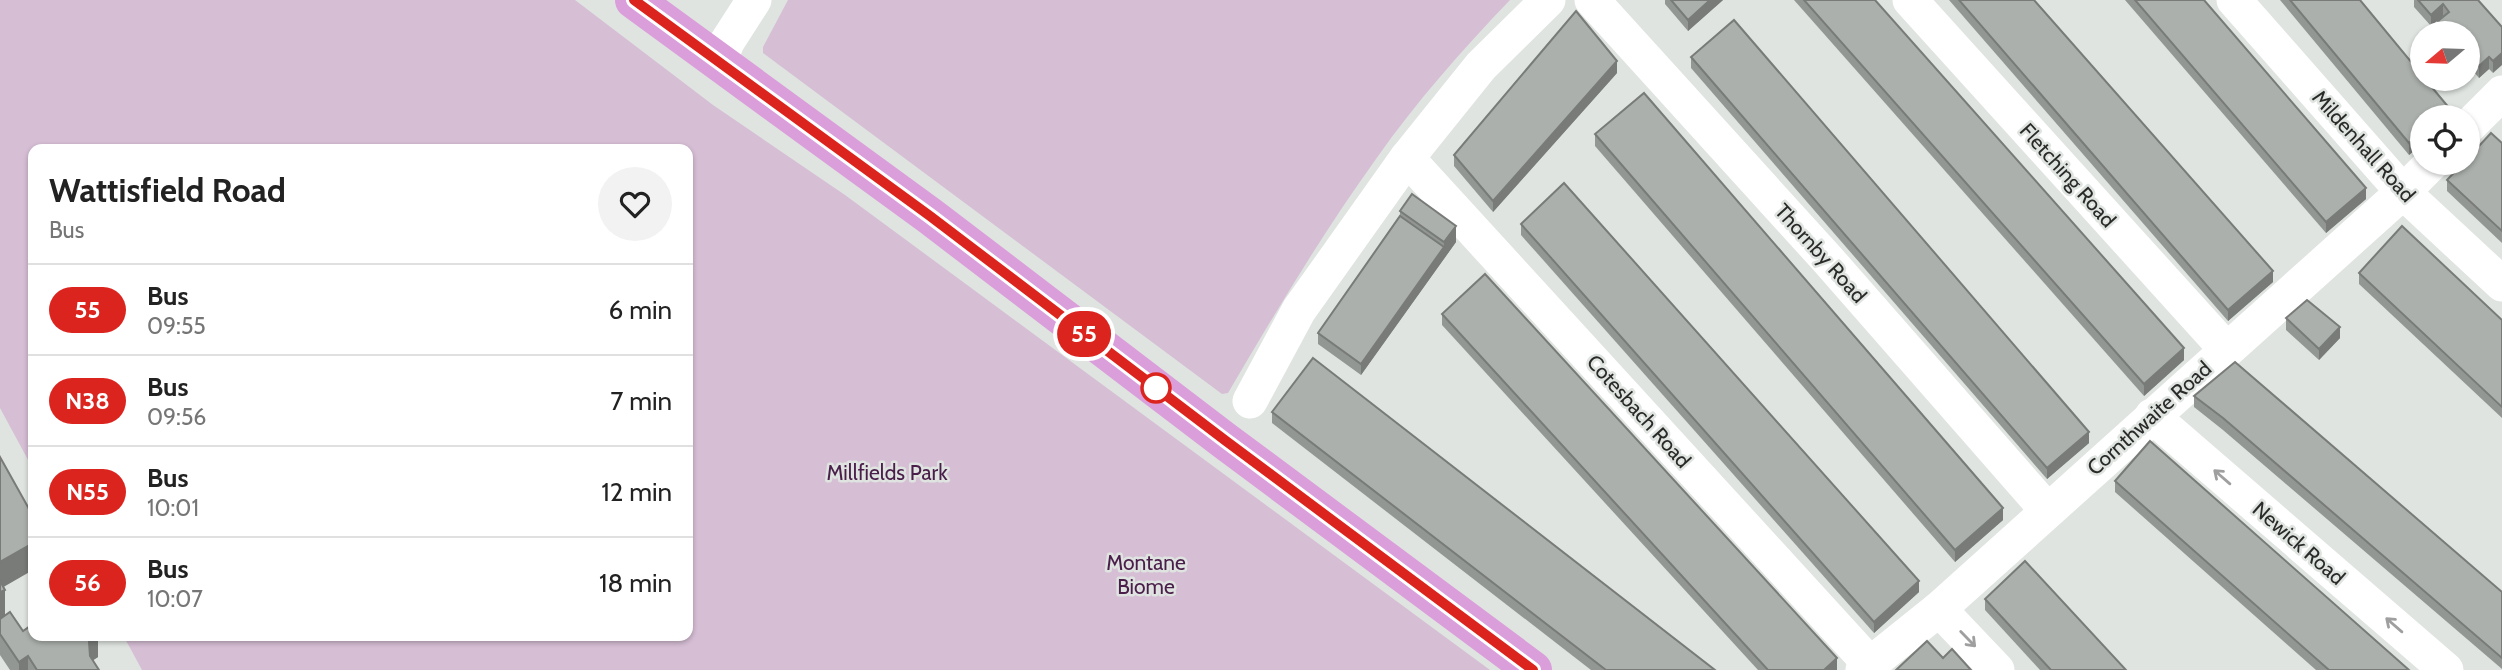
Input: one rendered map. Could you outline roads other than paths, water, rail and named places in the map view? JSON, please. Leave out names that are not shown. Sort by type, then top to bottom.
[{"type":"main road","points":[[634,0],[930,216],[1216,434],[1533,670]]},
{"type":"street","points":[[719,63],[727,42],[754,0]]},
{"type":"street","points":[[1250,401],[1299,310],[1407,158],[1481,66],[1548,0]]},
{"type":"street","name":"Thornby Road","points":[[1592,0],[1828,260],[2047,510]]},
{"type":"street","name":"Fletching Road","points":[[1910,0],[2226,349]]},
{"type":"street","name":"Mildenhall Road","points":[[2234,0],[2403,192],[2502,284]]},
{"type":"street","points":[[2480,115],[2502,93]]},
{"type":"street","name":"Cotesbach Road","points":[[1407,158],[1867,667]]},
{"type":"street","name":"Cornthwaite Road","points":[[1867,667],[1939,608],[2420,175]]},
{"type":"street","name":"Newick Road","points":[[2152,416],[2446,670]]},
{"type":"street","points":[[1939,608],[1997,670]]},
{"type":"park label","name":"Millfields Park","points":[[887,472]]},
{"type":"park label","name":"Montane Biome","points":[[1146,574]]}]
